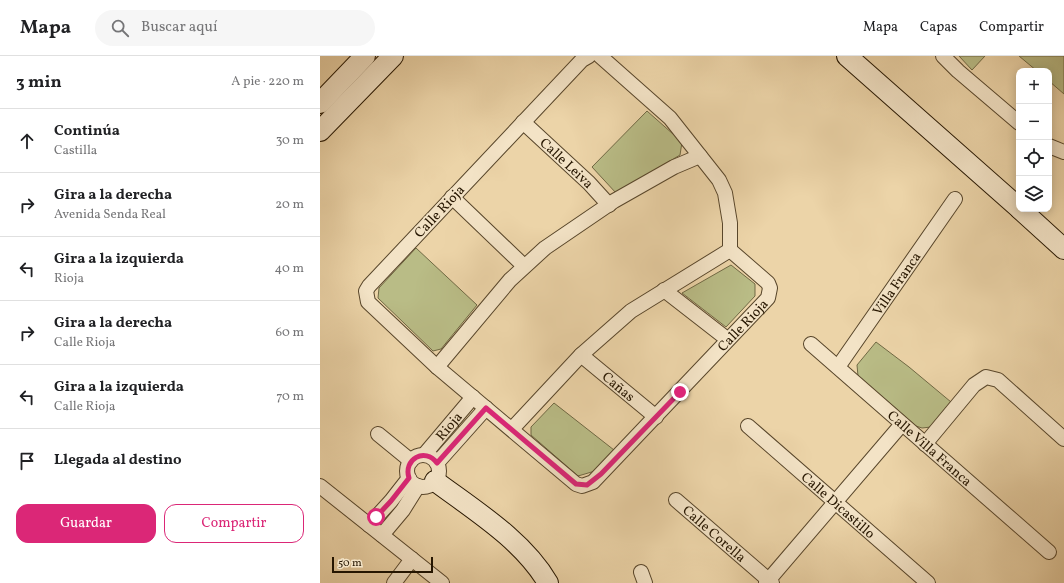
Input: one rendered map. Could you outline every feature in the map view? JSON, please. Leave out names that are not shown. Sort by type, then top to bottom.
[{"type":"street","points":[[320,103],[365,56]]},
{"type":"street","points":[[320,131],[393,56]]},
{"type":"street","name":"Calle Rioja","points":[[589,56],[582,60],[452,196],[369,286],[366,291],[368,302],[437,367],[576,484],[587,485],[593,482],[656,417],[727,339],[768,298],[770,288],[768,283],[730,250]]},
{"type":"street","points":[[512,429],[581,355],[631,311],[730,250],[730,222],[725,193],[719,180],[670,118],[600,56]]},
{"type":"street","points":[[846,56],[1016,205]]},
{"type":"street","points":[[943,56],[958,71],[1016,120]]},
{"type":"street","name":"Calle Leiva","points":[[523,122],[589,183],[609,205]]},
{"type":"street","points":[[1052,147],[1064,152]]},
{"type":"street","points":[[437,367],[524,266],[545,248],[609,205],[674,167],[700,156]]},
{"type":"street","points":[[452,196],[524,266]]},
{"type":"street","name":"Villa Franca","points":[[838,367],[955,199]]},
{"type":"street","points":[[1023,212],[1064,249]]},
{"type":"street","points":[[664,290],[727,339]]},
{"type":"street","name":"Calle Villa Franca","points":[[811,344],[1049,552]]},
{"type":"street","name":"Cañas","points":[[581,355],[656,417]]},
{"type":"street","points":[[925,444],[974,385],[986,378],[998,380],[1064,439]]},
{"type":"street","name":"Rioja","points":[[424,455],[473,397]]},
{"type":"street","name":"Rioja","points":[[403,498],[454,446],[486,408]]},
{"type":"street","points":[[769,582],[834,502],[902,424]]},
{"type":"street","name":"Calle Dicastillo","points":[[748,426],[928,583]]},
{"type":"street","points":[[378,434],[411,461]]},
{"type":"street","points":[[442,435],[454,446]]},
{"type":"street","points":[[425,477],[429,456],[417,456],[411,461],[407,472],[425,477],[495,526],[520,548],[548,583]]},
{"type":"street","points":[[320,486],[442,583]]},
{"type":"street","points":[[369,525],[403,498]]},
{"type":"street","points":[[382,535],[403,498]]},
{"type":"street","name":"Calle Corella","points":[[676,500],[769,582]]},
{"type":"street","points":[[394,583],[412,559]]},
{"type":"green space","points":[[959,56],[985,56],[972,70]]},
{"type":"green space","points":[[1019,56],[1064,56],[1064,94],[1052,84],[1052,68],[1033,68]]},
{"type":"green space","points":[[647,111],[682,142],[680,155],[616,193],[592,167]]},
{"type":"green space","points":[[416,248],[477,305],[441,349],[433,351],[378,298],[379,288]]},
{"type":"green space","points":[[731,265],[755,284],[755,296],[726,327],[682,293]]},
{"type":"green space","points":[[876,342],[951,402],[931,427],[922,428],[916,426],[858,376],[857,365]]},
{"type":"green space","points":[[554,403],[614,450],[595,471],[578,476],[531,435],[531,427]]},
{"type":"route","points":[[376,517],[409,478],[407,472],[411,461],[417,456],[424,455],[434,459],[437,463],[454,446],[486,408],[576,484],[582,486],[593,482],[680,392]]}]
